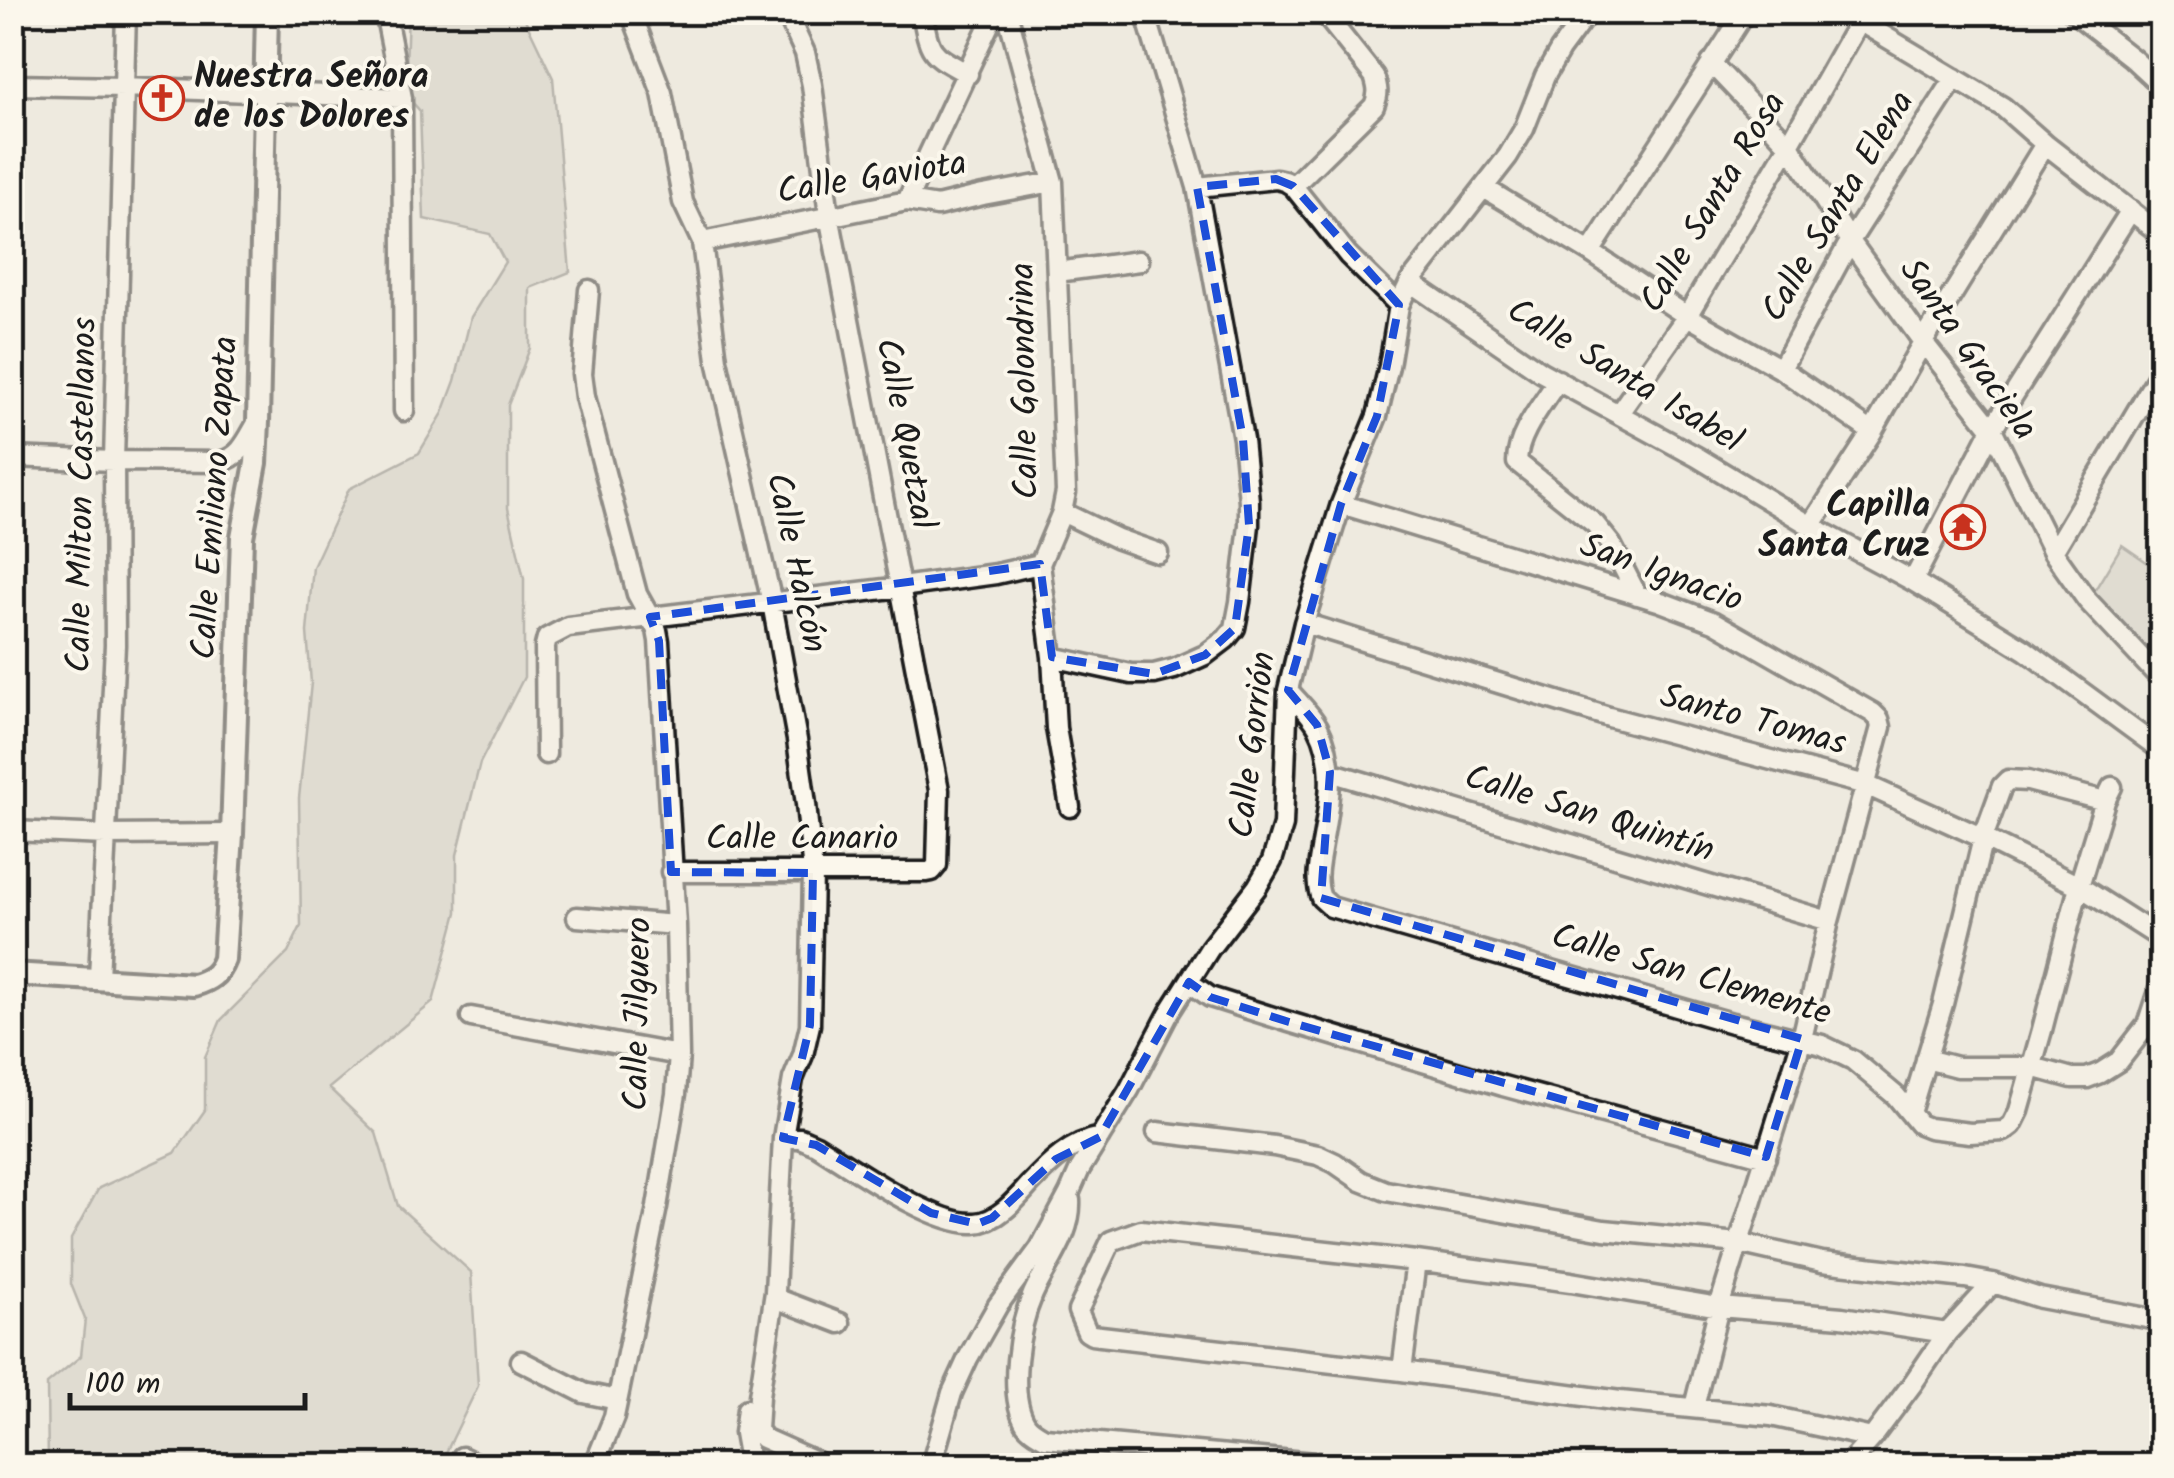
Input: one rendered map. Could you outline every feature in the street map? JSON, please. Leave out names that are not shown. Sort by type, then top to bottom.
[{"type":"street","name":"Calle Milton Castellanos","points":[[99,978],[115,646],[114,461],[126,12]]},
{"type":"street","name":"Calle Emiliano Zapata","points":[[99,978],[194,985],[219,973],[224,959],[242,536],[256,463],[258,422],[267,12]]},
{"type":"street","points":[[385,12],[402,98],[404,411]]},
{"type":"street","name":"Calle Halcón","points":[[631,12],[662,92],[683,202],[702,242],[717,360],[772,604],[799,756],[813,873],[810,1024],[794,1079],[784,1138],[774,1298],[757,1430],[763,1438],[826,1466]]},
{"type":"street","name":"Calle Quetzal","points":[[786,12],[805,53],[812,85],[828,215],[939,790],[937,864],[932,871]]},
{"type":"street","points":[[922,12],[934,55],[968,74]]},
{"type":"street","points":[[906,202],[996,12]]},
{"type":"street","name":"Calle Golondrina","points":[[1007,12],[1053,182],[1066,492],[1062,512],[1040,564]]},
{"type":"street","points":[[1052,658],[1130,674],[1154,674],[1174,670],[1205,655],[1235,628],[1249,501],[1243,439],[1197,187],[1145,12]]},
{"type":"street","points":[[1293,186],[1374,106],[1378,97],[1374,76],[1323,12]]},
{"type":"street","name":"Calle Gorrión","points":[[930,1466],[952,1393],[998,1304],[1040,1248],[1168,1013],[1272,862],[1283,825],[1288,690],[1341,504],[1377,416],[1399,305],[1410,282],[1508,156],[1560,50],[1588,12]]},
{"type":"street","points":[[1590,252],[1745,12]]},
{"type":"street","points":[[2073,12],[2162,86]]},
{"type":"street","points":[[1851,18],[2002,107],[2162,236]]},
{"type":"street","name":"Calle Santa Rosa","points":[[1618,413],[1686,316],[1789,145],[1851,18]]},
{"type":"street","name":"Santa Graciela","points":[[1711,64],[1789,145],[1850,241],[1922,342],[1992,429],[2053,552],[2088,600],[2162,680]]},
{"type":"street","name":"Calle Santa Elena","points":[[1781,369],[1850,241],[1955,78]]},
{"type":"street","points":[[12,85],[402,98]]},
{"type":"street","points":[[1812,526],[2045,144]]},
{"type":"street","points":[[1197,187],[1285,181],[1348,256],[1399,305]]},
{"type":"street","name":"Calle Gaviota","points":[[702,242],[828,215],[906,202],[937,206],[1053,182]]},
{"type":"street","points":[[1484,188],[1686,316],[1781,369],[1872,432]]},
{"type":"street","points":[[1913,581],[1992,429],[2131,210]]},
{"type":"street","points":[[1057,272],[1139,262]]},
{"type":"street","name":"Calle Santa Isabel","points":[[1410,282],[1558,380],[1913,581],[2025,650],[2161,750]]},
{"type":"street","name":"Calle Jilguero","points":[[588,290],[582,374],[585,397],[637,594],[659,641],[676,925],[679,1055],[660,1188],[618,1400],[594,1466]]},
{"type":"street","points":[[2053,552],[2162,369]]},
{"type":"street","points":[[1558,380],[1530,425],[1517,452],[1517,462],[1595,524],[1611,544],[1637,595]]},
{"type":"street","points":[[12,457],[220,462],[239,453],[258,422]]},
{"type":"street","name":"San Ignacio","points":[[1341,504],[1714,622],[1879,720],[1881,727],[1829,920],[1802,1039],[1719,1307],[1694,1408]]},
{"type":"street","points":[[1062,512],[1158,553]]},
{"type":"street","points":[[546,754],[545,646],[548,638],[568,627],[901,587],[1040,564],[1056,728],[1070,807]]},
{"type":"street","name":"Santo Tomas","points":[[1304,623],[1610,717],[1866,784],[2078,886],[2162,939]]},
{"type":"street","name":"Calle San Clemente","points":[[1288,690],[1317,725],[1326,747],[1330,772],[1328,809],[1316,876],[1321,898],[1331,907],[1732,1023],[1822,1045],[1854,1060],[1896,1096],[1918,1124],[1970,1134],[2004,1130],[2019,1111],[2078,886],[2108,794],[2008,780],[2002,786],[1983,838]]},
{"type":"street","name":"Calle San Quintín","points":[[1330,772],[1829,920]]},
{"type":"street","points":[[12,831],[232,834]]},
{"type":"street","points":[[1910,1113],[1943,1004],[1983,838]]},
{"type":"street","name":"Calle Canario","points":[[671,872],[932,871]]},
{"type":"street","points":[[576,918],[676,925]]},
{"type":"street","points":[[12,974],[99,978]]},
{"type":"street","points":[[1926,1060],[1957,1068],[2032,1068],[2086,1078],[2118,1061],[2147,1024],[2162,979]]},
{"type":"street","points":[[1189,982],[1210,997],[1289,1022],[1502,1086],[1766,1158]]},
{"type":"street","points":[[471,1017],[679,1055]]},
{"type":"street","points":[[1157,1132],[1318,1155],[1386,1191],[1604,1230],[1738,1243],[1822,1262],[1965,1278],[2040,1298],[2162,1321]]},
{"type":"street","points":[[784,1138],[816,1144],[931,1213],[977,1224],[1011,1205],[1056,1159],[1078,1144],[1100,1137]]},
{"type":"street","points":[[1069,1194],[1071,1214],[1065,1232],[1022,1324],[1016,1392],[1028,1428],[1045,1438],[1347,1466]]},
{"type":"street","points":[[1872,1438],[1770,1416],[1092,1335],[1078,1311],[1112,1241],[1141,1230],[1416,1260],[1719,1307],[1842,1317],[1947,1333]]},
{"type":"street","points":[[1402,1371],[1416,1260]]},
{"type":"street","points":[[1848,1466],[1947,1333],[1993,1284]]},
{"type":"street","points":[[774,1298],[840,1323]]},
{"type":"street","points":[[521,1361],[584,1393],[618,1400]]},
{"type":"street","points":[[750,1466],[744,1433],[748,1400],[761,1382]]},
{"type":"street","points":[[462,1457],[480,1466]]},
{"type":"highlighted area","points":[[1276,179],[1293,186],[1399,305],[1377,416],[1341,504],[1288,690],[1317,725],[1330,772],[1321,898],[1802,1039],[1766,1157],[1289,1022],[1210,997],[1189,982],[1100,1137],[1056,1159],[992,1218],[977,1224],[931,1213],[816,1145],[783,1138],[810,1025],[813,873],[671,872],[659,641],[650,617],[1040,564],[1052,657],[1154,674],[1205,655],[1235,628],[1249,525],[1243,439],[1197,187]]},
{"type":"shaded area","points":[[408,13],[522,13],[553,78],[570,272],[530,288],[530,348],[508,405],[508,508],[524,579],[524,677],[480,763],[457,855],[457,912],[433,1002],[329,1088],[376,1133],[398,1206],[471,1272],[478,1386],[440,1465],[48,1466],[47,1384],[81,1356],[85,1319],[71,1284],[71,1239],[99,1188],[175,1153],[205,1110],[205,1057],[221,1020],[288,953],[301,926],[299,798],[311,683],[307,632],[313,567],[349,489],[419,453],[443,413],[471,317],[505,262],[490,234],[424,219],[420,111],[405,94]]},
{"type":"shaded area","points":[[2122,545],[2161,572],[2161,665],[2090,598]]},
{"type":"place","name":"Nuestra Señora de los Dolores","points":[[162,98]]},
{"type":"place","name":"Capilla Santa Cruz","points":[[1963,527]]}]
